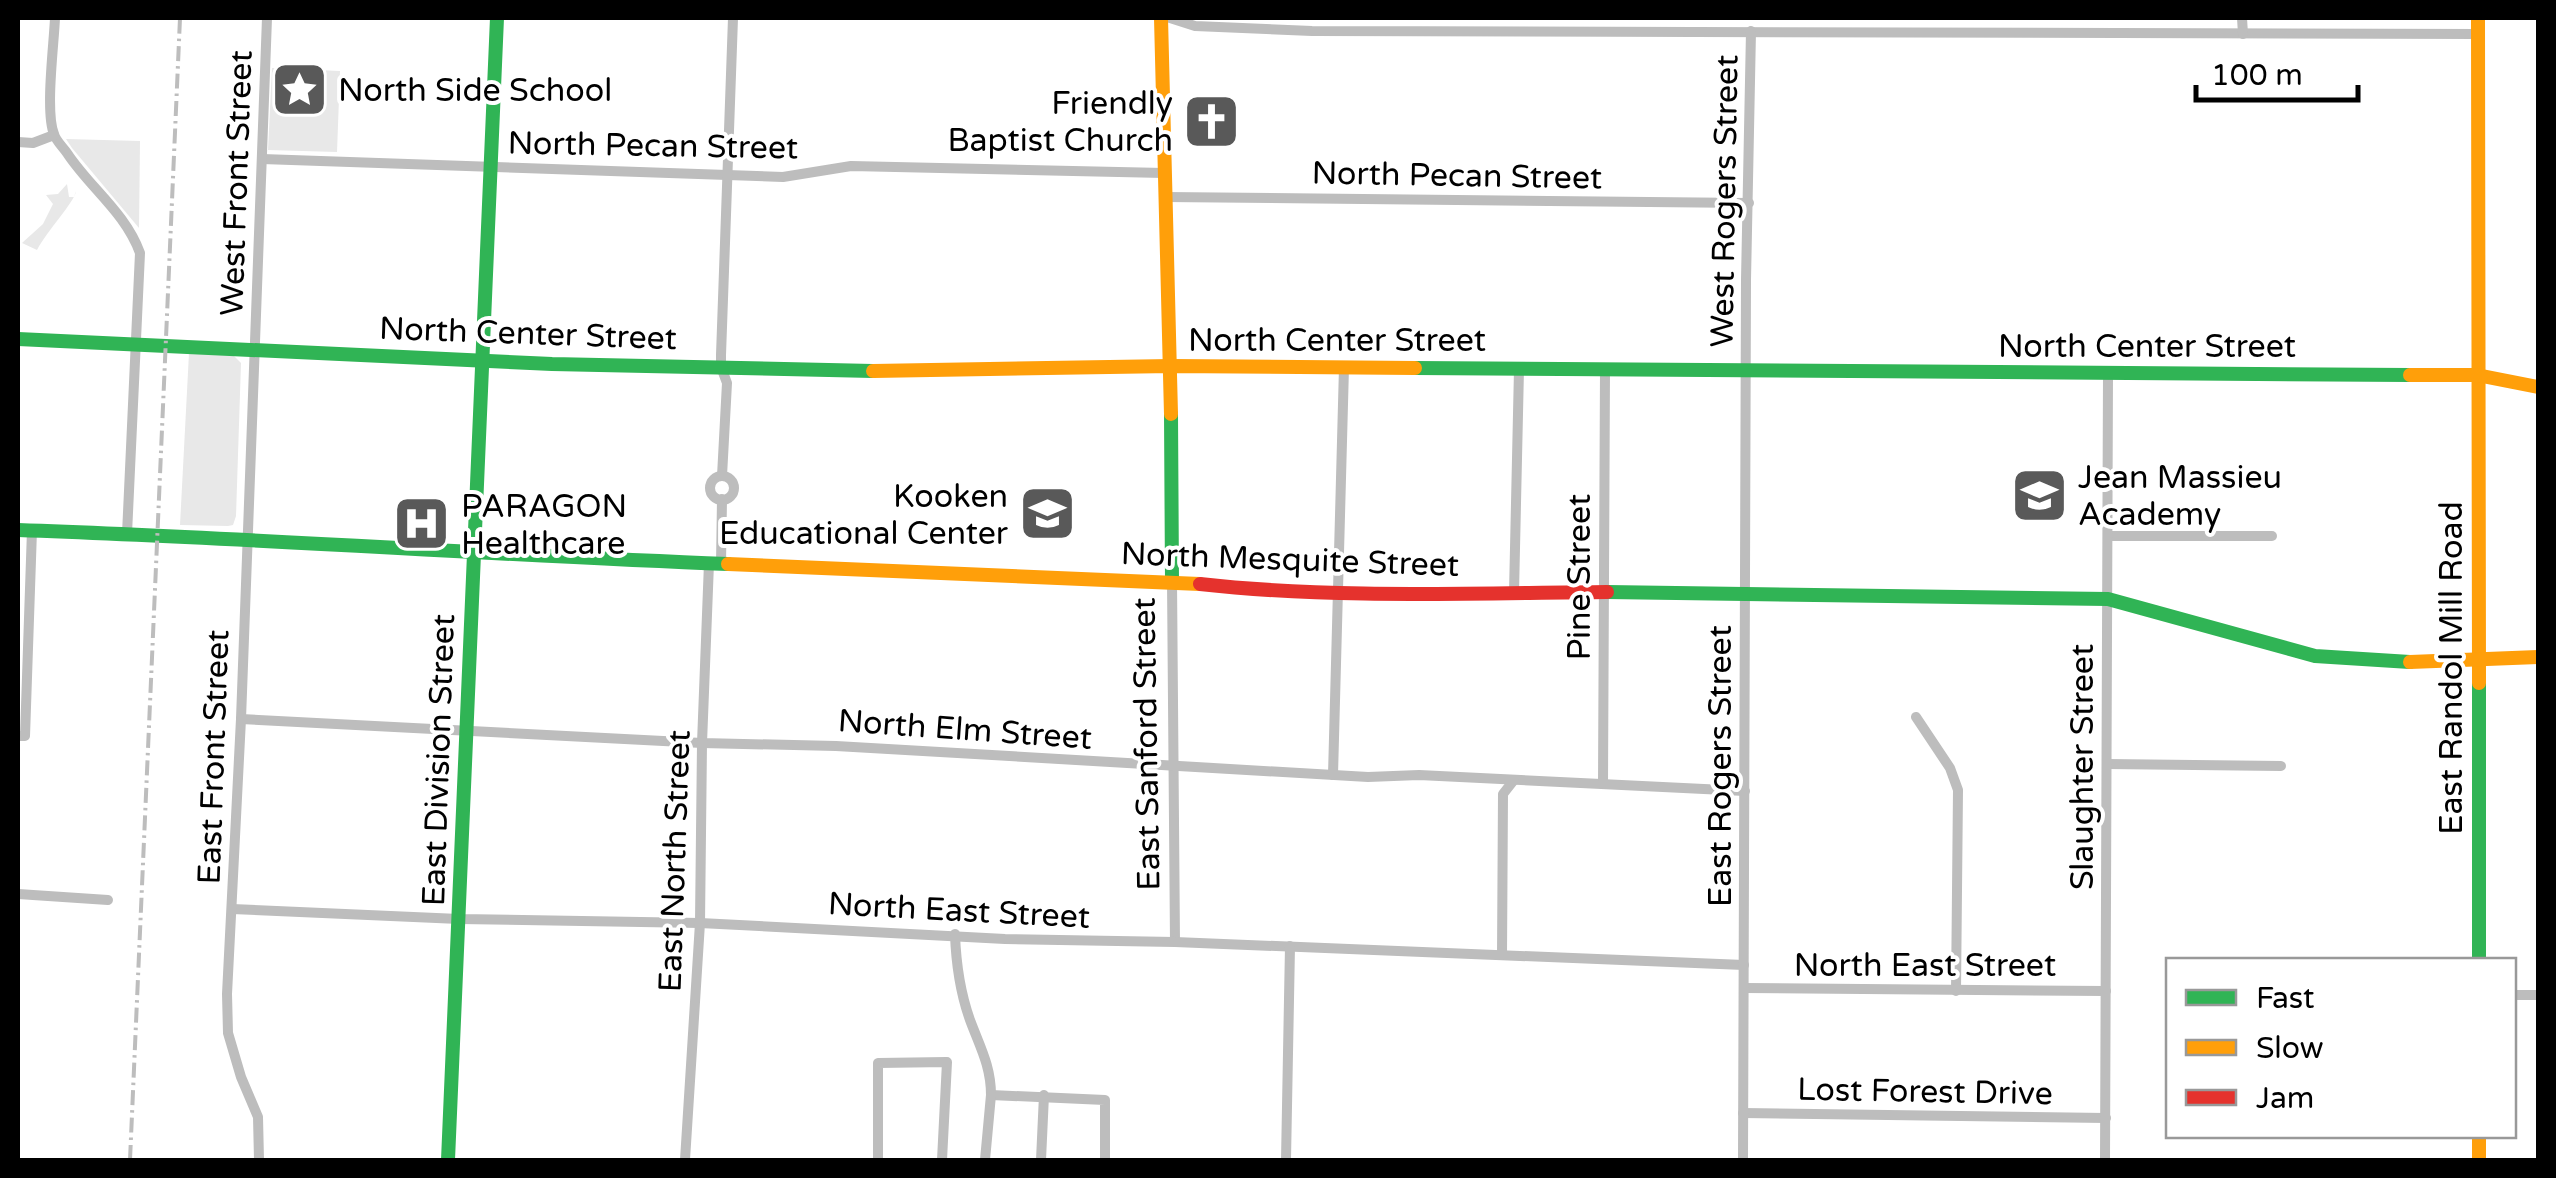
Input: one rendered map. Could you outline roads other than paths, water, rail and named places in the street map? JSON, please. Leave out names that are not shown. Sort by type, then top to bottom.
[{"type":"main road","name":"East Division Street","points":[[448,1160],[497,18]]},
{"type":"main road","name":"East Sanford Street","points":[[1161,18],[1172,366],[1172,581]]},
{"type":"main road","name":"East Randol Mill Road","points":[[2478,18],[2479,958]]},
{"type":"main road","name":"North Center Street","points":[[18,339],[484,362],[876,370],[1172,366],[2477,375],[2538,386]]},
{"type":"main road","name":"North Mesquite Street","points":[[25,530],[247,538],[474,554],[1172,581],[1246,589],[2108,599],[2317,656],[2350,660],[2538,657]]},
{"type":"street","points":[[55,18],[51,107],[54,135],[83,178],[99,190],[132,232],[140,252],[127,534]]},
{"type":"street","name":"West Front Street","points":[[254,350],[267,18]]},
{"type":"street","points":[[721,367],[732,18]]},
{"type":"street","points":[[1170,18],[1196,26],[1294,30],[2478,34]]},
{"type":"street","points":[[1550,18],[1550,31]]},
{"type":"street","points":[[1923,18],[1923,32]]},
{"type":"street","points":[[2242,18],[2243,34]]},
{"type":"street","name":"West Rogers Street","points":[[1747,371],[1751,31]]},
{"type":"street","points":[[18,142],[33,143],[54,135]]},
{"type":"street","name":"North Pecan Street","points":[[262,159],[783,177],[851,166],[1164,174]]},
{"type":"street","name":"North Pecan Street","points":[[1164,196],[1750,203]]},
{"type":"street","name":"East Front Street","points":[[254,350],[228,1033],[258,1118],[258,1160]]},
{"type":"street","name":"East North Street","points":[[685,1160],[700,923],[702,743],[715,564],[722,499],[732,495],[734,486],[722,476],[727,383],[721,367]]},
{"type":"street","points":[[1333,775],[1344,367]]},
{"type":"street","points":[[1514,593],[1519,369]]},
{"type":"street","name":"Pine Street","points":[[1602,784],[1606,370]]},
{"type":"street","name":"East Rogers Street","points":[[1743,1160],[1747,371]]},
{"type":"street","name":"Slaughter Street","points":[[2106,1160],[2108,374]]},
{"type":"street","points":[[21,736],[25,530]]},
{"type":"street","points":[[2108,536],[2272,536]]},
{"type":"street","name":"East Sanford Street","points":[[1172,581],[1171,766],[1176,942]]},
{"type":"street","points":[[1916,717],[1950,768],[1958,790],[1956,991]]},
{"type":"street","name":"North Elm Street","points":[[241,719],[702,743],[836,746],[1333,775],[1745,791]]},
{"type":"street","points":[[2107,764],[2281,766]]},
{"type":"street","points":[[1502,955],[1503,794],[1514,780]]},
{"type":"street","points":[[18,894],[108,900]]},
{"type":"street","name":"North East Street","points":[[232,909],[459,919],[700,923],[1006,939],[1290,946],[1744,965]]},
{"type":"street","points":[[955,934],[956,962],[969,1017],[990,1070],[985,1160]]},
{"type":"street","points":[[1286,1160],[1290,946]]},
{"type":"street","name":"North East Street","points":[[1744,988],[2106,991]]},
{"type":"street","points":[[878,1160],[878,1063],[947,1062],[942,1160]]},
{"type":"street","points":[[991,1095],[1106,1100],[1106,1160]]},
{"type":"street","points":[[1041,1160],[1044,1095]]},
{"type":"street","name":"Lost Forest Drive","points":[[1744,1113],[2106,1118]]},
{"type":"railway","points":[[130,1160],[180,18]]},
{"type":"place","name":"North Side School","points":[[299,90]]},
{"type":"place","name":"Friendly Baptist Church","points":[[1212,121]]},
{"type":"place","name":"Jean Massieu Academy","points":[[2039,495]]},
{"type":"place","name":"Kooken Educational Center","points":[[1047,514]]},
{"type":"place","name":"PARAGON Healthcare","points":[[422,524]]}]
